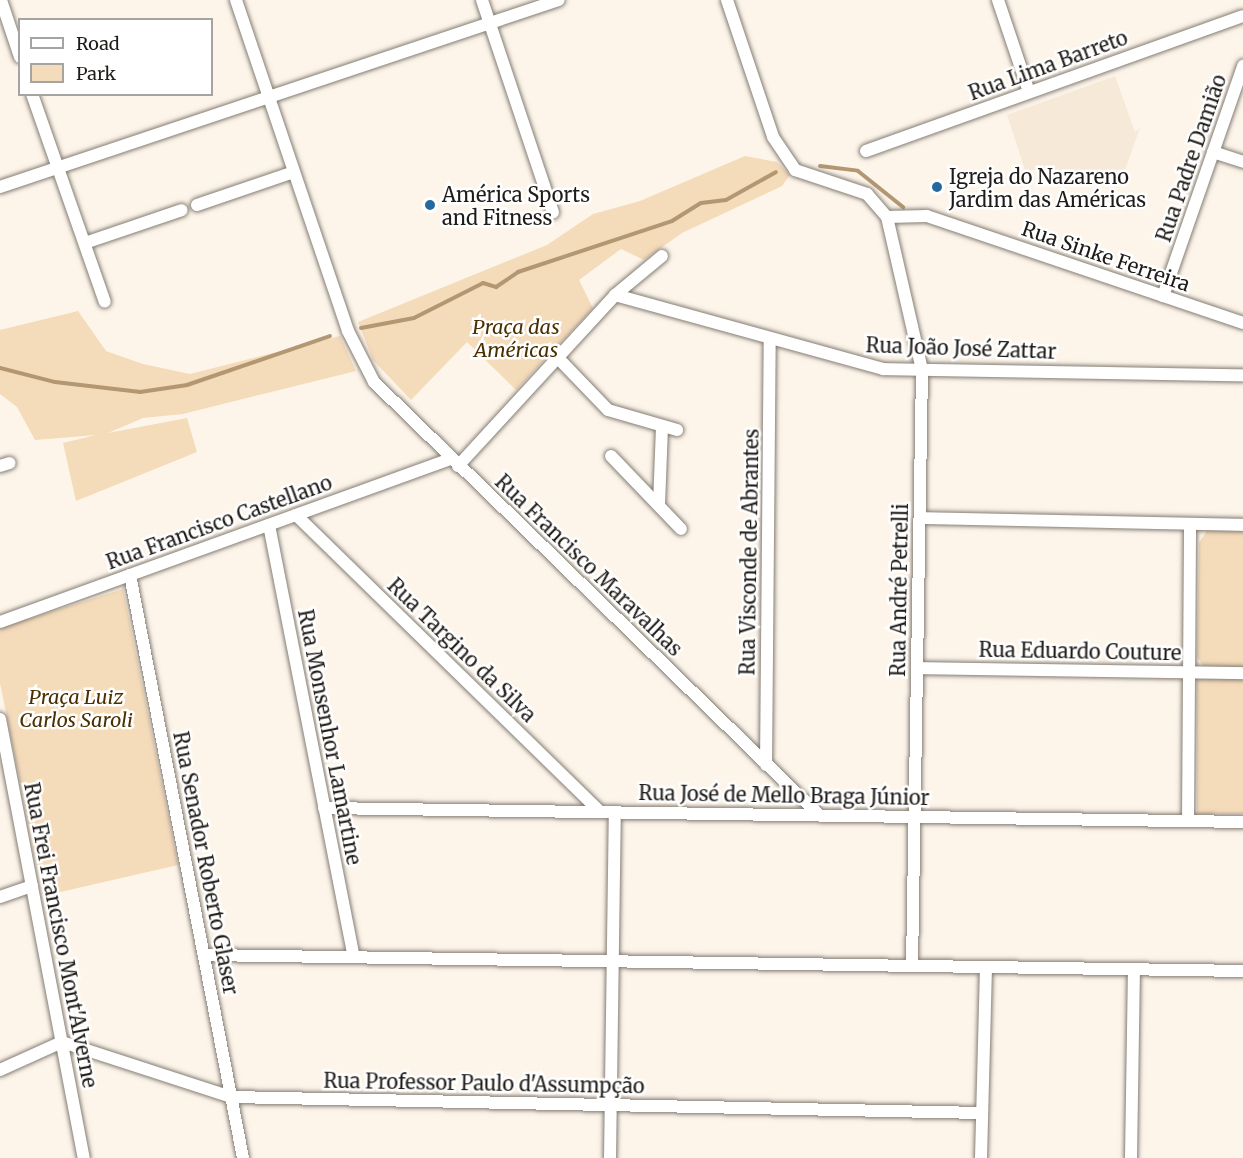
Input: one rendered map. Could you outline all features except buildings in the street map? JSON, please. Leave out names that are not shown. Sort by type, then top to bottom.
[{"type":"street","points":[[1,0],[18,51]]},
{"type":"street","name":"Rua Francisco Maravalhas","points":[[236,0],[348,331],[384,395],[819,815]]},
{"type":"street","points":[[482,0],[553,212]]},
{"type":"street","points":[[0,187],[559,0]]},
{"type":"street","points":[[728,0],[773,137],[795,170],[867,194],[887,218]]},
{"type":"street","points":[[998,0],[1029,92]]},
{"type":"street","name":"Rua Lima Barreto","points":[[866,151],[1243,16]]},
{"type":"street","name":"Rua Padre Damião","points":[[1164,296],[1243,66]]},
{"type":"street","points":[[33,96],[56,168],[105,302]]},
{"type":"street","points":[[1213,152],[1243,162]]},
{"type":"street","points":[[197,205],[294,172]]},
{"type":"street","points":[[85,243],[182,210]]},
{"type":"street","name":"Rua Sinke Ferreira","points":[[887,218],[927,216],[1243,323]]},
{"type":"street","name":"Rua André Petrelli","points":[[887,218],[922,370],[912,966]]},
{"type":"street","name":"Rua Francisco Castellano","points":[[0,622],[296,515],[455,462],[558,358],[615,295],[662,256]]},
{"type":"street","name":"Rua João José Zattar","points":[[615,295],[866,366],[922,370],[1243,375]]},
{"type":"street","name":"Rua Visconde de Abrantes","points":[[766,765],[770,339]]},
{"type":"street","points":[[558,358],[605,408],[677,430]]},
{"type":"street","points":[[659,505],[662,426]]},
{"type":"street","points":[[612,456],[681,529]]},
{"type":"street","name":"Rua Targino da Silva","points":[[296,515],[600,812]]},
{"type":"street","points":[[920,518],[1243,525]]},
{"type":"street","points":[[1188,821],[1190,524]]},
{"type":"street","name":"Rua Monsenhor Lamartine","points":[[269,525],[354,957]]},
{"type":"street","name":"Rua Senador Roberto Glaser","points":[[130,575],[243,1158]]},
{"type":"street","name":"Rua Eduardo Couture","points":[[917,668],[1243,673]]},
{"type":"street","name":"Rua Frei Francisco Mont'Alverne","points":[[0,719],[4,759],[32,885],[84,1158]]},
{"type":"street","name":"Rua José de Mello Braga Júnior","points":[[324,808],[1243,822]]},
{"type":"street","points":[[610,1158],[615,812]]},
{"type":"street","points":[[0,897],[32,885]]},
{"type":"street","points":[[204,955],[1243,971]]},
{"type":"street","points":[[981,1158],[986,967]]},
{"type":"street","points":[[1131,1158],[1134,969]]},
{"type":"street","points":[[0,1070],[62,1042]]},
{"type":"street","name":"Rua Professor Paulo d'Assumpção","points":[[62,1042],[231,1097],[982,1113]]},
{"type":"shaded area","points":[[1115,76],[1135,132],[1140,128],[1125,170],[1025,170],[1007,115]]},
{"type":"green space","name":"Praça das Américas","points":[[745,156],[777,162],[790,175],[782,186],[682,233],[644,260],[621,249],[579,280],[593,308],[516,390],[467,342],[411,400],[373,360],[358,322],[547,245],[593,214],[640,201]]},
{"type":"green space","points":[[78,311],[106,351],[143,364],[190,374],[340,336],[356,371],[183,414],[143,418],[108,433],[187,418],[197,452],[76,501],[63,443],[96,435],[35,440],[17,407],[0,394],[0,330]]},
{"type":"green space","points":[[1208,529],[1243,529],[1243,668],[1204,667],[1197,657],[1199,543]]},
{"type":"green space","name":"Praça Luiz Carlos Saroli","points":[[123,589],[178,865],[43,896],[0,683],[0,628]]},
{"type":"green space","points":[[1197,679],[1243,679],[1243,814],[1197,814]]},
{"type":"waterway","points":[[820,166],[858,171],[903,207]]},
{"type":"waterway","points":[[361,328],[414,318],[483,283],[496,287],[518,272],[672,221],[701,203],[726,200],[776,172]]},
{"type":"waterway","points":[[0,368],[55,382],[140,392],[187,385],[330,336]]},
{"type":"place","name":"Igreja do Nazareno Jardim das Américas","points":[[937,187]]},
{"type":"place","name":"América Sports and Fitness","points":[[430,205]]}]
